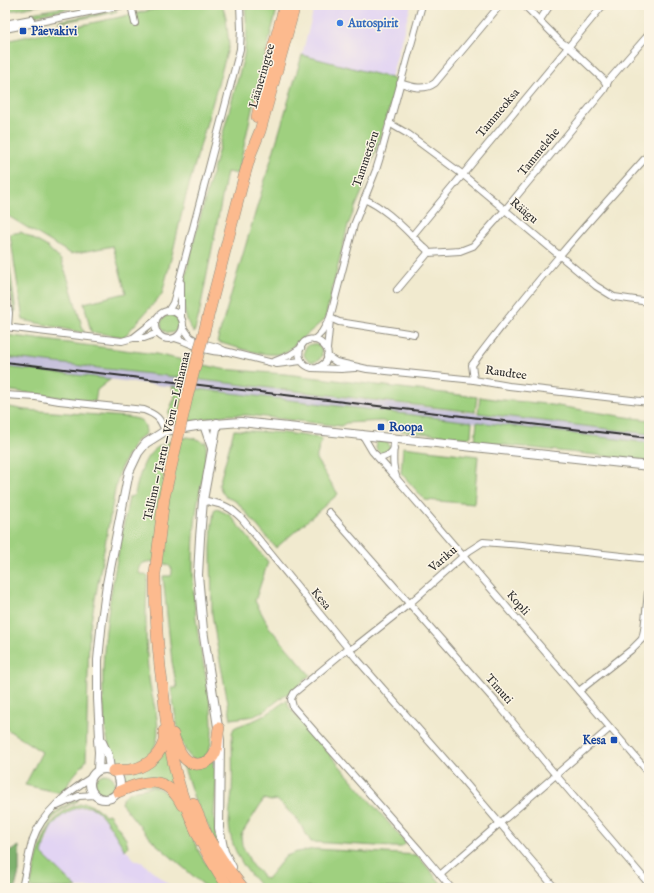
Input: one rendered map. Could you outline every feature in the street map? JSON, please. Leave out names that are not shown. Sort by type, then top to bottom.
[{"type":"highway","name":"Lääneringtee","points":[[244,177],[251,153],[265,78],[289,6]]},
{"type":"highway","name":"Tallinn — Tartu — Võru — Luhamaa","points":[[229,888],[208,856],[196,832],[173,763],[158,657],[155,574],[164,498],[187,398],[244,177]]},
{"type":"highway","name":"Tallinn — Tartu — Võru — Luhamaa","points":[[165,705],[178,763],[191,799],[208,838],[226,866],[244,888]]},
{"type":"highway","points":[[165,705],[175,740],[181,754],[189,762],[201,764],[211,759],[217,748],[219,728]]},
{"type":"highway","points":[[112,770],[128,770],[138,768],[150,762],[157,755],[164,743],[165,705]]},
{"type":"highway","points":[[118,792],[137,784],[150,781],[160,782],[170,788],[177,795],[196,832]]},
{"type":"street","points":[[5,24],[81,10],[99,5]]},
{"type":"street","points":[[5,29],[123,5]]},
{"type":"street","points":[[131,5],[135,23]]},
{"type":"street","points":[[133,338],[156,320],[160,314],[168,310],[173,303],[240,49],[240,5]]},
{"type":"street","name":"Tammetõru","points":[[327,353],[330,318],[353,226],[376,170],[422,5]]},
{"type":"street","points":[[400,83],[421,88],[435,83],[500,5]]},
{"type":"street","points":[[524,5],[561,42],[603,79],[607,85]]},
{"type":"street","points":[[540,20],[550,5]]},
{"type":"street","name":"Tammeoksa","points":[[412,236],[603,5]]},
{"type":"street","name":"Tammelehe","points":[[428,253],[460,251],[469,249],[476,243],[506,210],[649,34]]},
{"type":"street","name":"Räägu","points":[[389,123],[408,134],[462,174],[596,286],[614,298],[649,302]]},
{"type":"street","points":[[474,380],[472,365],[488,343],[560,256],[649,154]]},
{"type":"street","points":[[364,199],[374,203],[385,211],[427,250],[428,253],[397,290]]},
{"type":"street","points":[[175,338],[182,332],[184,323],[181,316],[180,291],[182,268]]},
{"type":"street","points":[[5,288],[9,313],[6,327],[122,341],[133,338],[144,338],[158,333]]},
{"type":"street","points":[[168,310],[181,316]]},
{"type":"street","points":[[330,318],[339,322],[414,334]]},
{"type":"street","name":"Tammetõru","points":[[314,340],[322,332],[330,318]]},
{"type":"street","points":[[156,320],[155,324],[158,333],[166,338],[175,338],[186,341],[196,347],[218,352],[226,351]]},
{"type":"street","points":[[183,327],[190,337],[198,342],[277,364],[301,361],[299,356],[301,348]]},
{"type":"street","points":[[273,362],[290,355],[301,348],[306,342],[314,340]]},
{"type":"street","name":"Raudtee","points":[[314,340],[322,343],[327,353],[336,362],[359,368],[474,380],[509,386],[649,402]]},
{"type":"street","points":[[317,368],[324,363],[327,353]]},
{"type":"street","name":"Raudtee","points":[[301,361],[308,367],[341,369],[359,368]]},
{"type":"street","points":[[5,395],[36,397],[59,401],[144,410],[154,414],[161,420],[165,431]]},
{"type":"street","points":[[22,888],[34,838],[40,825],[58,802],[92,777],[98,770],[98,740],[100,738],[98,668],[107,584],[129,472],[138,453],[146,443],[165,431],[217,423],[241,422],[649,466]]},
{"type":"street","points":[[217,423],[203,500],[198,575],[203,630],[219,728],[221,756],[219,828],[224,852],[244,888]]},
{"type":"street","points":[[204,425],[212,448]]},
{"type":"street","name":"Kopli","points":[[362,434],[372,451],[393,476],[649,773]]},
{"type":"street","points":[[394,438],[393,468],[397,479]]},
{"type":"street","points":[[372,451],[379,458],[390,454],[394,449]]},
{"type":"street","name":"Kesa","points":[[203,500],[224,505],[233,510],[243,520],[349,650],[456,772],[554,888]]},
{"type":"street","name":"Timuti","points":[[329,512],[502,709],[549,767],[649,884]]},
{"type":"street","name":"Variku","points":[[440,875],[293,707],[291,699],[294,693],[346,650],[349,650],[409,604],[463,556],[483,542],[649,559]]},
{"type":"street","points":[[578,691],[631,650],[642,639],[646,632],[649,583]]},
{"type":"street","points":[[451,888],[440,875],[610,728]]},
{"type":"street","points":[[92,777],[90,787],[95,795],[101,799],[111,798],[118,792],[121,783],[120,778],[112,770],[108,755],[100,738]]},
{"type":"street","points":[[98,770],[112,770]]},
{"type":"street","points":[[54,807],[79,796],[95,795]]},
{"type":"shaded area","points":[[315,5],[411,5],[391,78],[302,55]]},
{"type":"shaded area","points":[[5,357],[649,434],[649,443],[5,367]]},
{"type":"shaded area","points":[[83,807],[93,808],[103,817],[125,849],[134,859],[143,863],[173,888],[77,888],[42,854],[51,828],[58,819],[71,810]]},
{"type":"green space","points":[[5,5],[41,5],[5,12]]},
{"type":"green space","points":[[75,5],[72,8],[35,16],[32,13]]},
{"type":"green space","points":[[173,5],[222,5],[226,17],[229,45],[185,199],[162,294],[124,337],[91,332],[84,303],[126,293],[113,246],[71,254],[8,216],[5,207],[5,41]]},
{"type":"green space","points":[[245,5],[278,5],[254,100],[238,174],[227,172],[199,315],[194,333],[189,324],[184,305],[186,275],[190,255],[244,56],[247,31]]},
{"type":"green space","points":[[117,10],[117,12],[58,23],[59,21]]},
{"type":"green space","points":[[302,55],[391,78],[398,82],[363,189],[348,225],[325,319],[285,353],[260,353],[217,342]]},
{"type":"green space","points":[[21,232],[46,246],[61,260],[84,333],[23,320],[10,234]]},
{"type":"green space","points":[[5,237],[16,311],[14,312],[5,256]]},
{"type":"green space","points":[[170,315],[176,318],[179,324],[176,330],[170,333],[164,330],[161,324],[164,318]]},
{"type":"green space","points":[[5,335],[156,354],[222,369],[285,374],[477,397],[475,412],[5,357]]},
{"type":"green space","points":[[313,344],[319,347],[322,353],[319,359],[313,362],[307,359],[304,353],[307,347]]},
{"type":"green space","points":[[5,367],[111,379],[97,390],[95,402],[5,390]]},
{"type":"green space","points":[[172,386],[472,422],[471,436],[468,438],[402,431],[382,421],[346,423],[341,426],[248,415],[226,415],[176,424],[169,421],[169,411],[175,397]]},
{"type":"green space","points":[[480,397],[545,404],[649,420],[649,434],[478,413]]},
{"type":"green space","points":[[5,406],[25,410],[138,419],[143,422],[146,433],[135,442],[120,469],[115,490],[89,632],[86,761],[70,780],[66,789],[61,793],[25,785],[42,752],[5,728]]},
{"type":"green space","points":[[477,422],[649,443],[649,461],[478,442],[475,441]]},
{"type":"green space","points":[[234,430],[284,433],[322,438],[316,459],[338,494],[276,548],[237,502],[226,497],[219,485]]},
{"type":"green space","points":[[188,437],[200,440],[203,443],[206,441],[205,466],[195,523],[193,586],[200,646],[212,718],[210,749],[204,758],[194,760],[188,755],[180,738],[171,688],[177,688],[172,662],[163,576],[171,576],[172,569],[169,566],[159,562],[147,562],[142,564],[139,568],[139,573],[148,576],[146,640],[150,686],[158,732],[155,745],[147,756],[138,762],[123,764],[114,757],[108,742],[105,723],[103,686],[109,604],[129,497],[133,496],[135,493],[142,469],[150,454],[156,448],[164,444]]},
{"type":"green space","points":[[377,440],[388,442],[390,448],[383,454],[380,453],[376,449]]},
{"type":"green space","points":[[403,447],[478,456],[474,504],[425,500],[401,473]]},
{"type":"green space","points":[[217,509],[230,515],[268,562],[255,601],[269,627],[310,675],[291,693],[285,695],[264,711],[254,716],[231,719],[212,614],[212,524],[214,511]]},
{"type":"green space","points":[[287,700],[289,707],[406,843],[402,847],[394,847],[311,842],[297,819],[277,800],[271,801],[264,799],[241,835],[242,845],[253,867],[267,879],[286,856],[297,852],[315,849],[417,855],[445,888],[262,888],[256,881],[244,866],[235,850],[230,833],[229,819],[232,792],[232,733],[234,728],[267,714]]},
{"type":"green space","points":[[166,748],[176,788],[125,784],[123,774]]},
{"type":"green space","points":[[218,759],[214,814],[217,844],[195,801],[182,762]]},
{"type":"green space","points":[[101,774],[109,774],[115,780],[115,788],[109,794],[101,794],[95,788],[95,780]]},
{"type":"green space","points":[[152,787],[160,789],[170,795],[178,806],[200,854],[222,888],[207,888],[155,843],[121,803],[123,798],[129,793]]},
{"type":"green space","points":[[78,799],[78,801],[65,808],[55,816],[47,826],[41,837],[27,888],[25,888],[31,859],[39,835],[53,815]]},
{"type":"green space","points":[[85,803],[95,807],[105,815],[109,814],[126,839],[128,846],[125,850],[102,815],[93,808],[82,807],[69,811],[54,823],[45,841],[42,854],[77,888],[30,888],[40,848],[45,835],[52,824],[60,814],[71,807]]},
{"type":"green space","points":[[19,846],[19,872],[15,888],[5,888],[5,858],[9,852]]},
{"type":"railway","points":[[5,362],[649,438]]},
{"type":"place","name":"Autospirit","points":[[340,23]]},
{"type":"place","name":"Päevakivi","points":[[23,31]]},
{"type":"place","name":"Roopa","points":[[381,427]]},
{"type":"place","name":"Kesa","points":[[614,740]]}]
